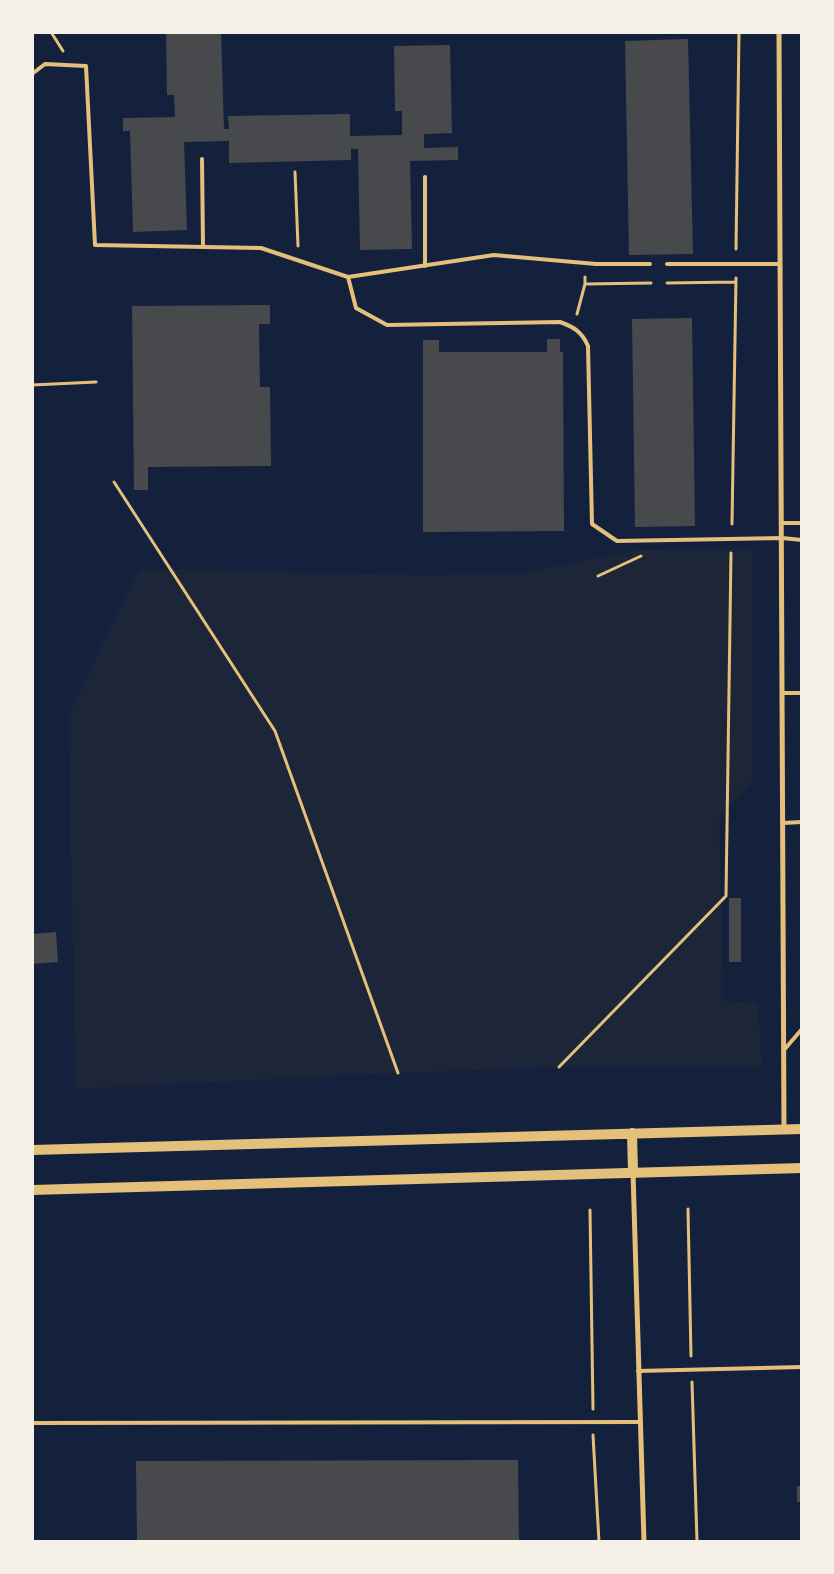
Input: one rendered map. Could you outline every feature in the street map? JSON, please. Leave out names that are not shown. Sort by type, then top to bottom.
[{"type":"main road","points":[[32,1150],[802,1129]]},
{"type":"main road","points":[[632,1133],[633,1172]]},
{"type":"main road","points":[[32,1190],[802,1168]]},
{"type":"street","points":[[779,32],[784,1130]]},
{"type":"street","points":[[633,1172],[644,1542]]},
{"type":"lane","points":[[32,74],[45,64],[86,66],[95,245],[261,248],[348,277],[494,255],[585,263],[650,264]]},
{"type":"lane","points":[[202,159],[203,247]]},
{"type":"lane","points":[[425,177],[425,266]]},
{"type":"lane","points":[[666,264],[780,264]]},
{"type":"lane","points":[[348,277],[356,308],[387,325],[560,322],[574,327],[584,337],[588,346],[592,524],[617,541],[782,538],[802,540]]},
{"type":"lane","points":[[781,523],[802,523]]},
{"type":"lane","points":[[782,693],[802,693]]},
{"type":"lane","points":[[783,823],[802,822]]},
{"type":"lane","points":[[783,1051],[802,1029]]},
{"type":"lane","points":[[638,1371],[802,1366]]},
{"type":"lane","points":[[32,1423],[639,1422]]},
{"type":"path","points":[[559,1067],[726,896],[738,32]]},
{"type":"path","points":[[294,172],[298,261]]},
{"type":"path","points":[[574,327],[585,284],[585,263]]},
{"type":"path","points":[[667,283],[736,282]]},
{"type":"path","points":[[585,284],[651,283]]},
{"type":"path","points":[[32,385],[96,382]]},
{"type":"path","points":[[114,482],[275,731],[398,1073]]},
{"type":"path","points":[[598,576],[676,540]]},
{"type":"path","points":[[590,1210],[593,1422],[599,1542]]},
{"type":"shaded area","points":[[752,549],[753,780],[719,817],[724,1001],[758,1003],[762,1067],[559,1067],[76,1089],[68,716],[139,569],[422,575],[517,574],[636,550]]},
{"type":"building","points":[[166,32],[221,32],[224,129],[229,129],[228,116],[350,114],[350,136],[402,135],[402,111],[395,111],[394,46],[450,45],[452,133],[424,134],[424,148],[458,147],[458,160],[410,161],[412,249],[360,250],[358,149],[351,149],[351,160],[229,163],[229,141],[184,142],[187,230],[133,232],[130,131],[123,131],[123,118],[175,117],[174,95],[167,95]]},
{"type":"building","points":[[688,39],[693,254],[629,255],[625,41]]},
{"type":"building","points":[[270,305],[270,324],[259,324],[260,387],[270,387],[271,466],[148,467],[148,490],[134,490],[132,306]]},
{"type":"building","points":[[692,318],[695,526],[635,527],[632,319]]},
{"type":"building","points":[[547,339],[560,339],[560,352],[563,352],[564,531],[423,532],[423,340],[439,340],[439,352],[547,352]]},
{"type":"building","points":[[729,898],[741,898],[741,962],[729,962]]},
{"type":"building","points":[[56,932],[58,962],[32,964],[32,934]]},
{"type":"building","points":[[518,1460],[519,1542],[137,1542],[136,1461]]},
{"type":"building","points":[[797,1486],[802,1486],[802,1502],[797,1502]]}]
